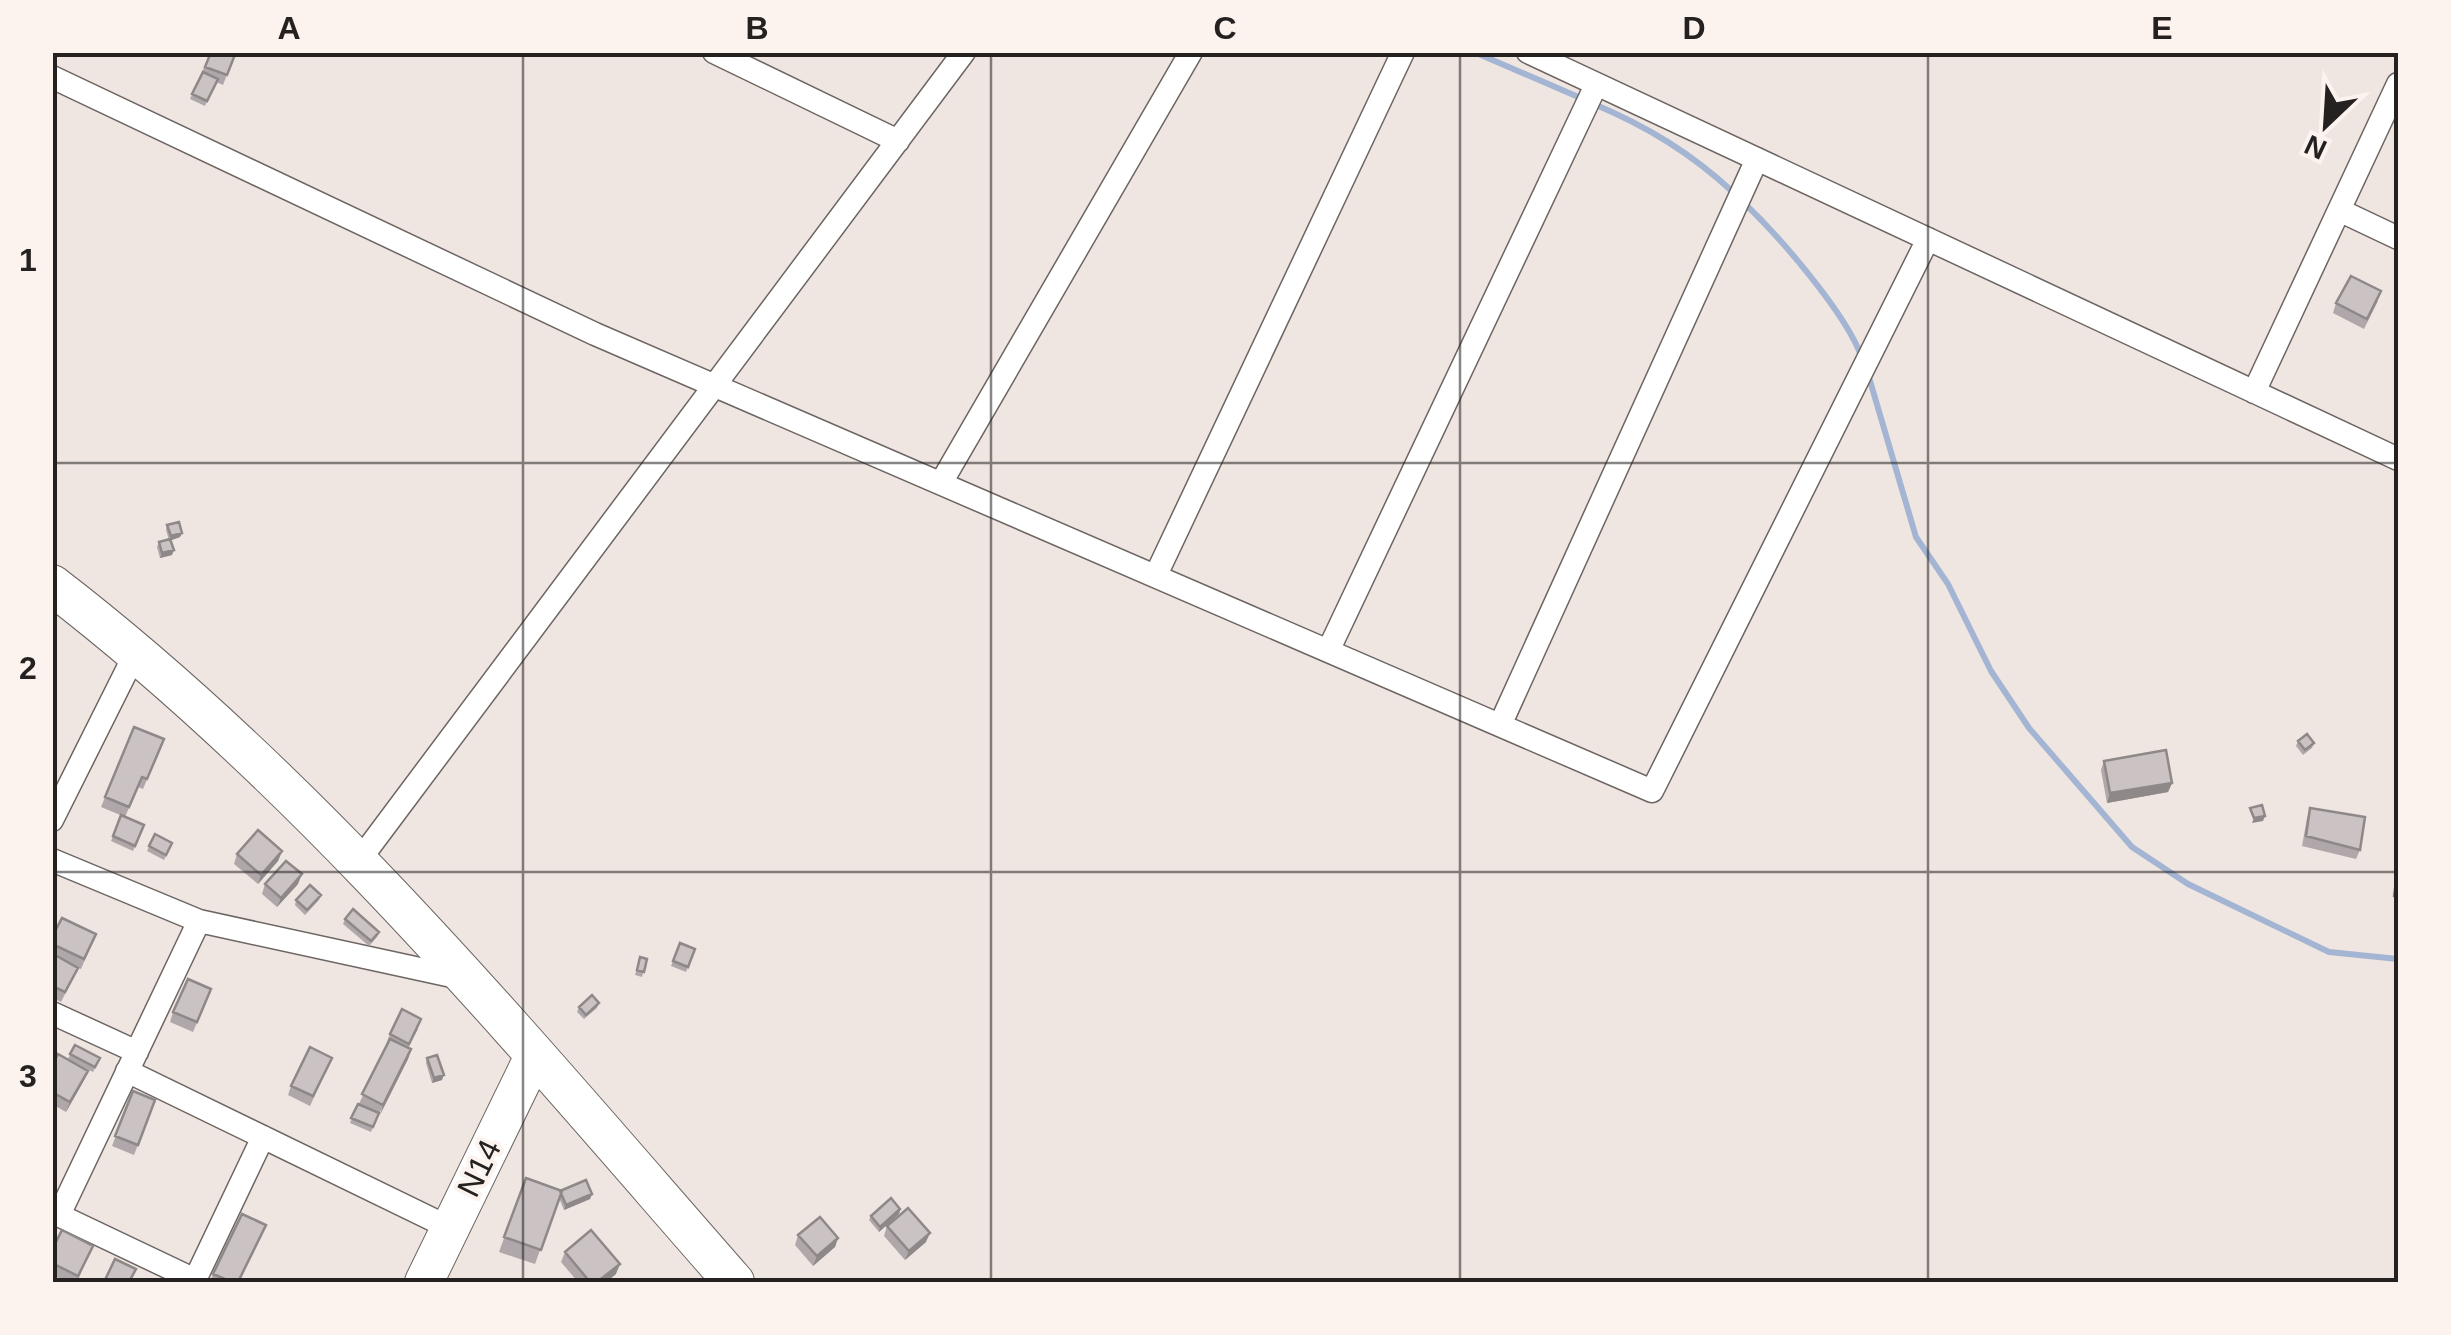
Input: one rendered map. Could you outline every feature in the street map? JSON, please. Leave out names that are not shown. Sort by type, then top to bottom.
[{"type":"highway","points":[[52,586],[137,650],[303,804],[535,1054],[734,1282]]},
{"type":"main road","name":"N14","points":[[424,1282],[535,1054]]},
{"type":"street","points":[[714,52],[898,141]]},
{"type":"street","points":[[358,862],[964,52]]},
{"type":"street","points":[[941,483],[1192,52]]},
{"type":"street","points":[[1156,576],[1402,52]]},
{"type":"street","points":[[1528,52],[2398,459]]},
{"type":"street","points":[[52,77],[594,334],[1652,791],[1928,240]]},
{"type":"street","points":[[2254,392],[2398,84]]},
{"type":"street","points":[[1329,649],[1596,85]]},
{"type":"street","points":[[1501,723],[1756,159]]},
{"type":"street","points":[[2341,212],[2398,238]]},
{"type":"street","points":[[52,820],[137,650]]},
{"type":"street","points":[[52,860],[199,921],[468,980]]},
{"type":"street","points":[[199,921],[56,1214],[194,1282],[263,1137]]},
{"type":"street","points":[[52,1014],[263,1137],[450,1228]]},
{"type":"building","points":[[211,52],[236,52],[227,75],[205,67]]},
{"type":"building","points":[[203,72],[218,79],[207,101],[192,94]]},
{"type":"building","points":[[2351,276],[2381,291],[2367,319],[2336,303]]},
{"type":"building","points":[[179,522],[182,533],[171,536],[167,525]]},
{"type":"building","points":[[170,539],[174,550],[162,553],[159,542]]},
{"type":"building","points":[[134,727],[164,739],[147,779],[142,777],[129,807],[105,797]]},
{"type":"building","points":[[2307,734],[2314,743],[2305,750],[2298,741]]},
{"type":"building","points":[[2166,750],[2172,783],[2110,793],[2104,761]]},
{"type":"building","points":[[2262,805],[2265,816],[2254,818],[2250,808]]},
{"type":"building","points":[[2310,808],[2365,817],[2360,850],[2306,836]]},
{"type":"building","points":[[121,815],[144,825],[135,846],[113,836]]},
{"type":"building","points":[[258,830],[282,851],[261,875],[237,854]]},
{"type":"building","points":[[155,834],[172,843],[166,855],[149,846]]},
{"type":"building","points":[[286,861],[302,874],[281,898],[265,884]]},
{"type":"building","points":[[310,885],[321,895],[307,910],[296,900]]},
{"type":"building","points":[[353,909],[379,932],[371,941],[345,919]]},
{"type":"building","points":[[62,918],[96,934],[84,959],[52,944]]},
{"type":"building","points":[[680,943],[695,949],[688,967],[673,961]]},
{"type":"building","points":[[55,955],[78,968],[65,992],[52,986]]},
{"type":"building","points":[[640,957],[647,959],[644,972],[637,970]]},
{"type":"building","points":[[188,979],[211,989],[197,1022],[173,1012]]},
{"type":"building","points":[[592,995],[599,1003],[586,1015],[579,1007]]},
{"type":"building","points":[[402,1009],[421,1019],[409,1044],[390,1034]]},
{"type":"building","points":[[390,1039],[411,1049],[383,1105],[362,1094]]},
{"type":"building","points":[[75,1045],[100,1058],[95,1067],[70,1054]]},
{"type":"building","points":[[310,1047],[332,1058],[313,1096],[291,1086]]},
{"type":"building","points":[[58,1054],[88,1071],[70,1102],[52,1092],[52,1064]]},
{"type":"building","points":[[437,1055],[444,1075],[434,1078],[427,1058]]},
{"type":"building","points":[[133,1091],[155,1100],[138,1145],[115,1136]]},
{"type":"building","points":[[358,1104],[379,1113],[373,1127],[351,1118]]},
{"type":"building","points":[[526,1178],[562,1191],[541,1250],[504,1237]]},
{"type":"building","points":[[586,1180],[592,1194],[566,1205],[560,1191]]},
{"type":"building","points":[[891,1198],[900,1209],[880,1227],[871,1216]]},
{"type":"building","points":[[908,1208],[930,1233],[909,1251],[887,1226]]},
{"type":"building","points":[[242,1214],[266,1225],[238,1282],[232,1282],[213,1274]]},
{"type":"building","points":[[820,1217],[838,1238],[817,1256],[798,1235]]},
{"type":"building","points":[[62,1230],[93,1246],[78,1276],[52,1263],[52,1250]]},
{"type":"building","points":[[591,1230],[620,1264],[597,1282],[590,1282],[565,1252]]},
{"type":"building","points":[[115,1259],[136,1269],[129,1282],[104,1282]]},
{"type":"waterway","points":[[1474,52],[1583,99]]},
{"type":"waterway","points":[[1594,104],[1668,142],[1734,193]]},
{"type":"waterway","points":[[1743,202],[1775,234],[1827,298],[1862,358]]},
{"type":"waterway","points":[[1868,374],[1916,537],[1948,584],[1991,671],[2029,728],[2132,847],[2188,884],[2329,952],[2398,959]]}]
